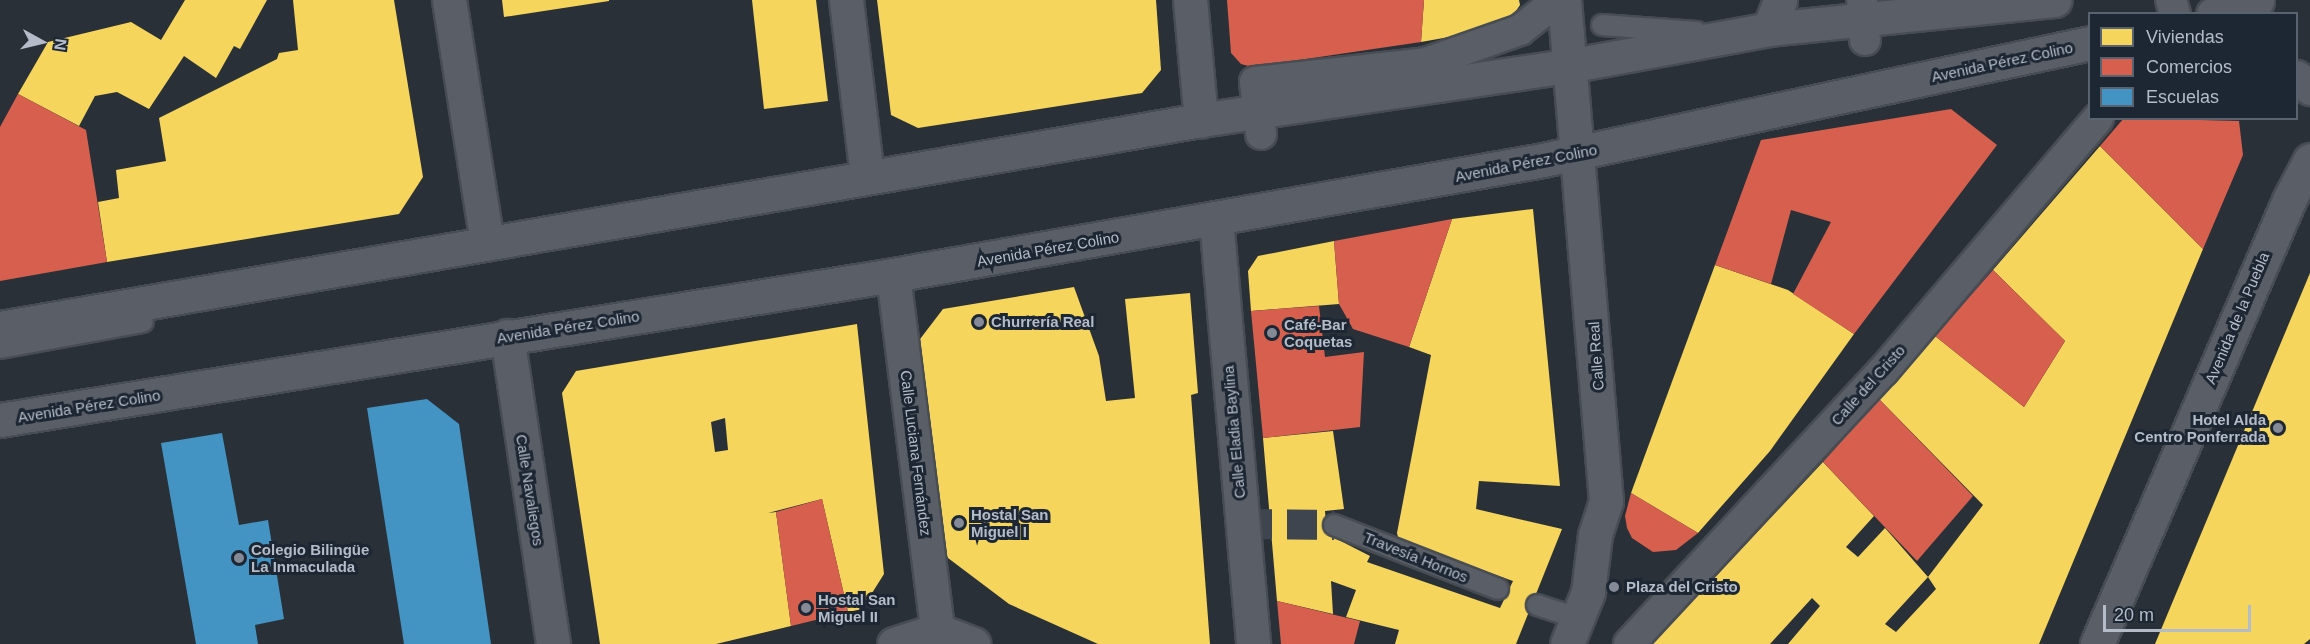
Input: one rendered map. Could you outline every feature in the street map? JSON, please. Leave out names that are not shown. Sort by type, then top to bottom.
[{"type":"street","points":[[449,0],[487,242]]},
{"type":"street","points":[[846,0],[867,177]]},
{"type":"street","points":[[1190,0],[1201,120]]},
{"type":"street","points":[[1260,122],[1255,82],[1426,63],[1520,30],[1558,0]]},
{"type":"street","name":"Calle Real","points":[[1564,0],[1568,66],[1579,153],[1606,501],[1595,535],[1596,558],[1588,592],[1572,631]]},
{"type":"street","points":[[0,328],[1201,120],[1260,122],[1736,34],[1774,15],[1864,19],[2055,0]]},
{"type":"street","points":[[2219,12],[2257,0]]},
{"type":"street","name":"Avenida Pérez Colino","points":[[0,420],[893,275],[1216,219],[1579,153],[2088,43]]},
{"type":"street","points":[[2298,79],[2310,88]]},
{"type":"street","name":"Calle del Cristo","points":[[1629,644],[1883,371],[2096,120]]},
{"type":"street","name":"Avenida de la Puebla","points":[[2097,644],[2289,200],[2310,160]]},
{"type":"street","name":"Calle Eladia Baylina","points":[[1216,219],[1253,644]]},
{"type":"street","name":"Calle Luciana Fernández","points":[[893,275],[934,637]]},
{"type":"street","name":"Calle Navaliegos","points":[[507,336],[553,644]]},
{"type":"street","points":[[894,644],[934,637],[973,644]]},
{"type":"lane","points":[[1602,26],[1736,34]]},
{"type":"lane","points":[[0,348],[143,322]]},
{"type":"lane","name":"Travesía Hornos","points":[[1334,525],[1498,589]]},
{"type":"lane","points":[[1538,605],[1572,631]]},
{"type":"building: Viviendas","points":[[185,0],[267,0],[240,49],[234,46],[216,78],[184,56],[149,109],[117,92],[95,96],[79,126],[18,94],[48,42],[131,22],[161,40]]},
{"type":"building: Viviendas","points":[[293,0],[394,0],[423,177],[399,214],[107,262],[98,202],[119,198],[116,170],[166,161],[159,118],[277,59],[279,53],[298,50]]},
{"type":"building: Viviendas","points":[[502,0],[609,0],[609,1],[504,17]]},
{"type":"building: Viviendas","points":[[752,0],[816,0],[828,101],[764,109]]},
{"type":"building: Viviendas","points":[[877,0],[1156,0],[1161,70],[1142,93],[918,128],[891,115]]},
{"type":"building: Viviendas","points":[[1424,0],[1519,0],[1520,5],[1505,27],[1421,42]]},
{"type":"building: Viviendas","points":[[2100,146],[2203,249],[2039,644],[1788,644],[1820,606],[1812,598],[1770,644],[1652,644],[1823,462],[1874,516],[1846,547],[1858,557],[1885,528],[1928,577],[1983,505],[1879,399],[1935,336],[2024,407],[2065,341],[1993,270]],"holes":[[[1928,577],[1936,589],[1896,632],[1885,624]]]},
{"type":"building: Viviendas","points":[[1533,209],[1560,486],[1479,481],[1476,509],[1562,529],[1516,644],[1395,644],[1399,630],[1346,617],[1356,590],[1331,581],[1333,614],[1277,601],[1263,438],[1333,431],[1344,509],[1325,511],[1327,534],[1370,556],[1367,562],[1500,608],[1513,581],[1399,541],[1397,533],[1431,355],[1409,347],[1452,219]]},
{"type":"building: Viviendas","points":[[1334,241],[1339,304],[1251,311],[1248,271],[1258,256]]},
{"type":"building: Viviendas","points":[[1715,265],[1788,290],[1854,334],[1770,451],[1698,533],[1631,493]]},
{"type":"building: Viviendas","points":[[2310,273],[2310,639],[2304,644],[2155,644]]},
{"type":"building: Viviendas","points":[[1074,287],[1099,356],[1106,401],[1135,398],[1125,299],[1190,293],[1198,393],[1191,395],[1210,644],[1098,644],[1009,604],[948,558],[938,538],[917,343],[943,309]]},
{"type":"building: Viviendas","points":[[857,324],[884,574],[862,609],[848,612],[822,499],[768,513],[776,512],[791,626],[716,644],[600,644],[562,393],[576,371]],"holes":[[[725,418],[728,450],[715,452],[711,422]]]},
{"type":"building: Comercios","points":[[1227,0],[1424,0],[1421,42],[1252,67],[1241,64],[1231,53]]},
{"type":"building: Comercios","points":[[18,94],[86,130],[107,262],[0,281],[0,127]]},
{"type":"building: Comercios","points":[[1951,109],[1997,145],[1854,334],[1793,294],[1831,222],[1791,210],[1771,284],[1715,265],[1761,140]]},
{"type":"building: Comercios","points":[[2122,120],[2239,121],[2243,155],[2203,249],[2100,146]]},
{"type":"building: Comercios","points":[[1452,219],[1409,347],[1353,329],[1339,304],[1334,241]]},
{"type":"building: Comercios","points":[[1993,270],[2065,341],[2024,407],[1935,336]]},
{"type":"building: Comercios","points":[[1319,306],[1325,357],[1364,352],[1360,427],[1263,438],[1251,311]]},
{"type":"building: Comercios","points":[[1879,399],[1973,496],[1917,561],[1823,462]]},
{"type":"building: Comercios","points":[[1631,493],[1698,533],[1676,550],[1653,552],[1632,538],[1627,528],[1625,516]]},
{"type":"building: Comercios","points":[[822,499],[848,612],[791,626],[776,512]]},
{"type":"building: Comercios","points":[[1277,601],[1360,621],[1354,644],[1281,644]]},
{"type":"building: Escuelas","points":[[427,399],[459,424],[491,644],[404,644],[367,408]]},
{"type":"building: Escuelas","points":[[222,433],[239,525],[268,520],[284,619],[255,625],[258,644],[196,644],[161,443]]},
{"type":"tunnel","points":[[1242,524],[1334,525]]},
{"type":"place","name":"Churrería Real","points":[[979,322]]},
{"type":"place","name":"Café-Bar Coquetas","points":[[1272,333]]},
{"type":"place","name":"Hotel Alda Centro Ponferrada","points":[[2278,428]]},
{"type":"place","name":"Hostal San Miguel I","points":[[959,523]]},
{"type":"place","name":"Colegio Bilingüe La Inmaculada","points":[[239,558]]},
{"type":"place","name":"Plaza del Cristo","points":[[1614,587]]},
{"type":"place","name":"Hostal San Miguel II","points":[[806,608]]}]
